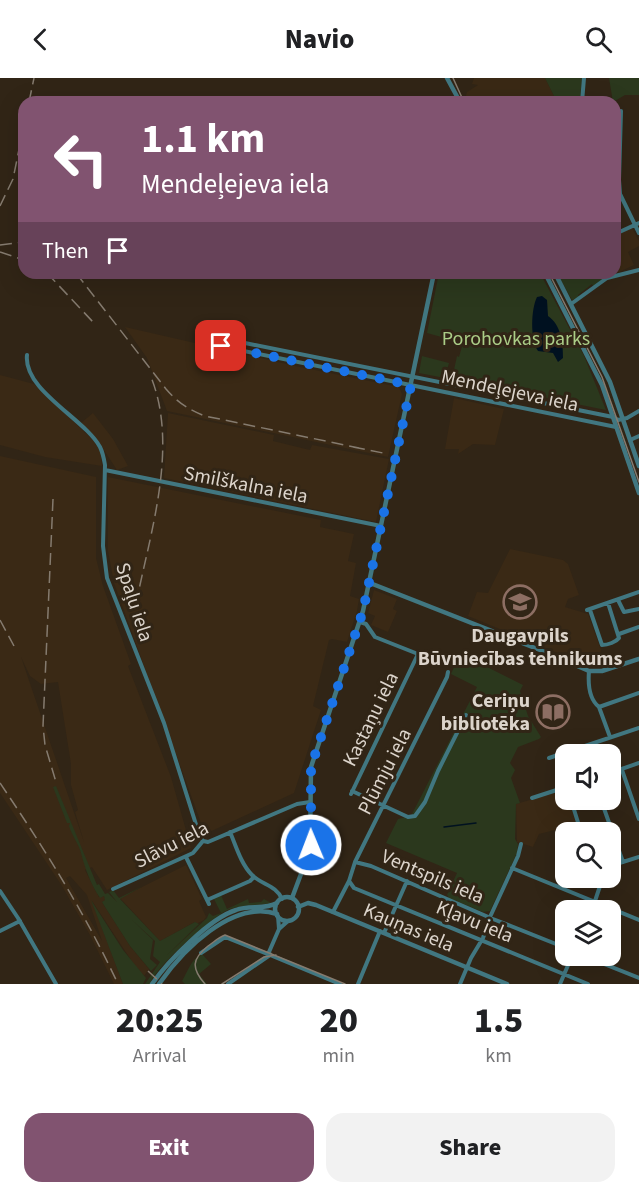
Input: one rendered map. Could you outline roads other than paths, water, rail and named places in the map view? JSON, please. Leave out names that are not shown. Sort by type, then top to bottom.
[{"type":"street","points":[[447,78],[457,96]]},
{"type":"street","points":[[582,96],[584,78]]},
{"type":"street","points":[[621,192],[639,233]]},
{"type":"street","points":[[621,231],[637,224]]},
{"type":"street","points":[[621,274],[639,270]]},
{"type":"street","points":[[292,898],[310,850],[309,802],[312,762],[360,622],[370,583],[433,279]]},
{"type":"street","points":[[548,279],[630,440],[639,466]]},
{"type":"street","points":[[558,279],[598,356],[618,419],[616,427],[639,493]]},
{"type":"street","points":[[571,304],[606,279]]},
{"type":"street","points":[[205,343],[221,346]]},
{"type":"street","points":[[244,351],[245,343]]},
{"type":"street","name":"Mendeļejeva iela","points":[[221,346],[245,343],[618,419]]},
{"type":"street","name":"Mendeļejeva iela","points":[[221,346],[616,427]]},
{"type":"street","name":"Spaļu iela","points":[[27,355],[26,364],[40,387],[51,400],[84,428],[97,442],[103,453],[105,470],[103,546],[107,578],[164,723],[199,834],[204,841]]},
{"type":"street","points":[[321,366],[323,358]]},
{"type":"street","points":[[355,373],[357,365]]},
{"type":"street","points":[[618,419],[639,411]]},
{"type":"street","points":[[630,440],[639,436]]},
{"type":"street","name":"Smilškalna iela","points":[[105,470],[382,526]]},
{"type":"street","points":[[370,583],[589,671],[602,671],[639,659]]},
{"type":"street","points":[[608,603],[619,634],[618,640],[602,645],[588,610],[639,592]]},
{"type":"street","points":[[618,600],[624,612],[639,609]]},
{"type":"street","name":"Kastaņu iela","points":[[360,622],[366,624],[375,637],[418,654],[351,792],[384,805]]},
{"type":"street","points":[[619,634],[639,627]]},
{"type":"street","points":[[589,671],[590,689],[610,737]]},
{"type":"street","name":"Plūmju iela","points":[[333,912],[350,883],[355,862],[448,672]]},
{"type":"street","points":[[599,707],[639,693]]},
{"type":"street","points":[[384,805],[408,817],[418,814],[466,715]]},
{"type":"street","points":[[591,744],[639,730]]},
{"type":"street","points":[[549,758],[555,756]]},
{"type":"street","points":[[639,763],[622,770],[639,819]]},
{"type":"street","points":[[532,798],[555,791]]},
{"type":"street","name":"Slāvu iela","points":[[113,890],[186,857],[204,841],[208,842],[297,804],[309,802]]},
{"type":"street","points":[[605,810],[623,862],[639,857]]},
{"type":"street","points":[[228,984],[270,955],[279,929],[277,915],[280,901],[275,889],[254,877],[246,866],[230,832]]},
{"type":"street","points":[[460,984],[489,924],[490,917],[518,856],[520,844]]},
{"type":"street","points":[[186,857],[208,902],[254,877]]},
{"type":"street","name":"Ventspils iela","points":[[355,862],[371,866],[555,944]]},
{"type":"street","points":[[512,868],[590,900]]},
{"type":"street","points":[[358,984],[407,881]]},
{"type":"street","name":"Kļavu iela","points":[[350,883],[354,888],[588,984]]},
{"type":"street","points":[[0,891],[56,984]]},
{"type":"street","points":[[152,984],[173,958],[222,916],[241,908],[270,906],[292,898]]},
{"type":"street","points":[[279,929],[296,916],[298,907],[292,898]]},
{"type":"street","name":"Kauņas iela","points":[[298,907],[311,903],[507,984]]},
{"type":"street","points":[[159,984],[183,956],[225,920],[248,912],[268,912],[288,921]]},
{"type":"street","points":[[621,913],[639,920]]},
{"type":"street","points":[[0,931],[20,921]]},
{"type":"street","points":[[201,954],[222,938],[228,937],[340,984]]},
{"type":"street","points":[[560,984],[568,966]]},
{"type":"street","points":[[609,966],[639,978]]},
{"type":"water","points":[[542,296],[547,300],[548,316],[556,324],[560,334],[563,358],[558,362],[553,353],[538,351],[535,346],[532,324],[534,309],[537,297]]},
{"type":"waterway","points":[[444,827],[476,823]]},
{"type":"tram line","points":[[453,78],[461,96]]},
{"type":"tram line","points":[[552,279],[602,377],[639,482]]},
{"type":"tram line","points":[[205,984],[197,973],[196,960],[208,946],[225,935],[345,984]]},
{"type":"tram line","points":[[222,984],[264,957],[276,955]]},
{"type":"railway","points":[[30,96],[34,78]]},
{"type":"railway","points":[[0,206],[13,179],[18,154]]},
{"type":"railway","points":[[0,245],[18,243]]},
{"type":"railway","points":[[0,252],[18,258]]},
{"type":"railway","points":[[53,279],[93,322]]},
{"type":"railway","points":[[81,279],[166,389],[174,398],[189,408],[205,416],[359,448]]},
{"type":"railway","points":[[136,604],[154,519],[162,461],[159,404],[151,377]]},
{"type":"railway","points":[[353,447],[383,453]]},
{"type":"railway","points":[[53,499],[43,726],[45,745],[56,782]]},
{"type":"railway","points":[[0,620],[14,646]]},
{"type":"railway","points":[[0,783],[63,881],[118,984]]},
{"type":"railway","points":[[148,971],[162,984]]},
{"type":"place","name":"Daugavpils Būvniecības tehnikums","points":[[520,602]]},
{"type":"place","name":"Ceriņu bibliotēka","points":[[553,712]]},
{"type":"park label","name":"Porohovkas parks","points":[[516,338]]}]
